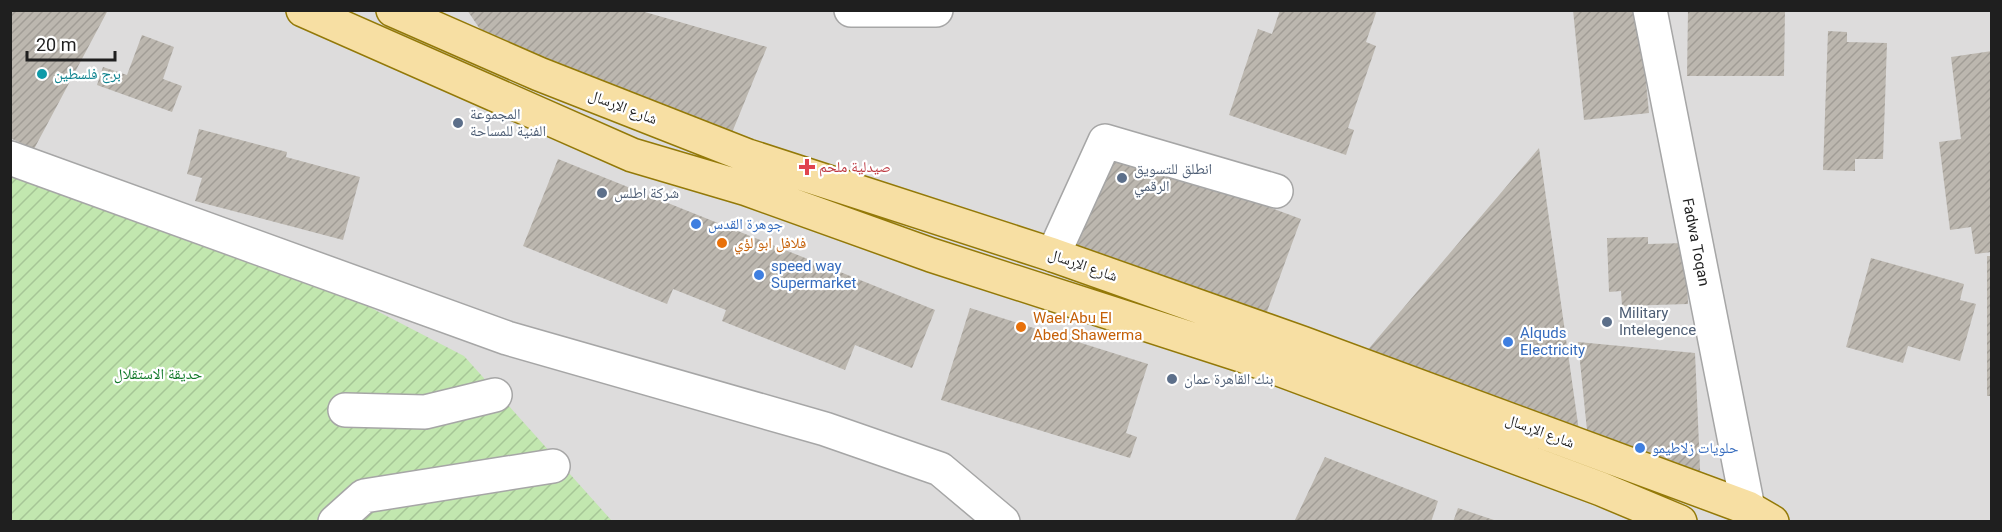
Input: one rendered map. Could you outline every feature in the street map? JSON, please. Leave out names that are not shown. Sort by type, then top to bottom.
[{"type":"main road","points":[[303,10],[632,155],[747,189],[931,255],[1240,355],[1601,489],[1680,522]]},
{"type":"main road","name":"شارع الإرسال","points":[[396,11],[449,24],[539,74],[748,156],[1053,255],[1302,343],[1760,515]]},
{"type":"street","points":[[851,10],[936,10]]},
{"type":"street","name":"Fadwa Toqan","points":[[1650,10],[1760,515]]},
{"type":"street","points":[[1053,255],[1105,141],[1276,191]]},
{"type":"street","points":[[10,158],[507,338],[825,429],[940,469],[1003,522]]},
{"type":"street","points":[[345,410],[425,412],[495,394]]},
{"type":"street","points":[[335,522],[364,496],[553,466]]},
{"type":"shaded area","points":[[11,11],[1991,11],[1991,521],[11,521]]},
{"type":"green space","name":"حديقة الاستقلال","points":[[10,157],[292,267],[464,356],[612,521],[11,521]]},
{"type":"building","name":"برج فلسطين","points":[[10,10],[108,10],[34,149],[10,138]]},
{"type":"building","points":[[467,10],[638,10],[767,47],[729,140],[484,35]]},
{"type":"building","points":[[1280,10],[1377,10],[1366,42],[1376,46],[1348,128],[1354,130],[1346,155],[1229,115],[1258,29],[1272,34]]},
{"type":"building","points":[[1573,10],[1639,10],[1649,113],[1584,120]]},
{"type":"building","points":[[1688,10],[1785,10],[1784,76],[1687,76]]},
{"type":"building","points":[[1828,31],[1847,32],[1847,42],[1887,43],[1883,159],[1855,159],[1855,171],[1823,170]]},
{"type":"building","points":[[142,35],[174,47],[163,79],[182,86],[172,112],[97,85],[103,67],[127,75]]},
{"type":"building","points":[[1992,51],[1992,252],[1975,254],[1971,227],[1950,230],[1939,142],[1961,139],[1951,57]]},
{"type":"building","points":[[199,129],[287,152],[286,157],[360,177],[343,240],[195,201],[202,178],[187,174]]},
{"type":"building","points":[[1539,148],[1580,438],[1360,359]]},
{"type":"building","points":[[1106,157],[1181,174],[1301,219],[1265,317],[1073,245]]},
{"type":"building","points":[[558,159],[935,310],[912,368],[855,345],[845,370],[722,321],[726,310],[673,289],[667,304],[523,246]]},
{"type":"building","points":[[1648,237],[1648,244],[1686,243],[1688,304],[1622,306],[1621,291],[1609,292],[1607,238]]},
{"type":"building","points":[[1987,256],[1992,256],[1992,396],[1987,396]]},
{"type":"building","points":[[1871,258],[1964,284],[1960,300],[1976,304],[1960,361],[1908,346],[1903,363],[1846,347]]},
{"type":"building","points":[[970,308],[1148,364],[1126,433],[1137,437],[1130,458],[941,400]]},
{"type":"building","points":[[1578,342],[1695,353],[1701,491],[1588,440]]},
{"type":"building","points":[[1325,457],[1438,501],[1431,522],[1294,522]]},
{"type":"building","points":[[1458,508],[1497,521],[1497,522],[1453,522]]},
{"type":"place","name":"برج فلسطين","points":[[42,74]]},
{"type":"place","name":"المجموعة الفنية للمساحة","points":[[458,123]]},
{"type":"place","name":"صيدلية ملحم","points":[[807,167]]},
{"type":"place","name":"انطلق للتسويق الرقمي","points":[[1122,178]]},
{"type":"place","name":"شركة اطلس","points":[[602,193]]},
{"type":"place","name":"جوهرة القدس","points":[[696,224]]},
{"type":"place","name":"فلافل ابو لؤي","points":[[722,243]]},
{"type":"place","name":"speed way Supermarket","points":[[759,275]]},
{"type":"place","name":"Military Intelegence","points":[[1607,322]]},
{"type":"place","name":"Wael Abu El Abed Shawerma","points":[[1021,327]]},
{"type":"place","name":"Alquds Electricity","points":[[1508,342]]},
{"type":"place","name":"بنك القاهرة عمان","points":[[1172,379]]},
{"type":"place","name":"حلويات زلاطيمو","points":[[1640,448]]}]
